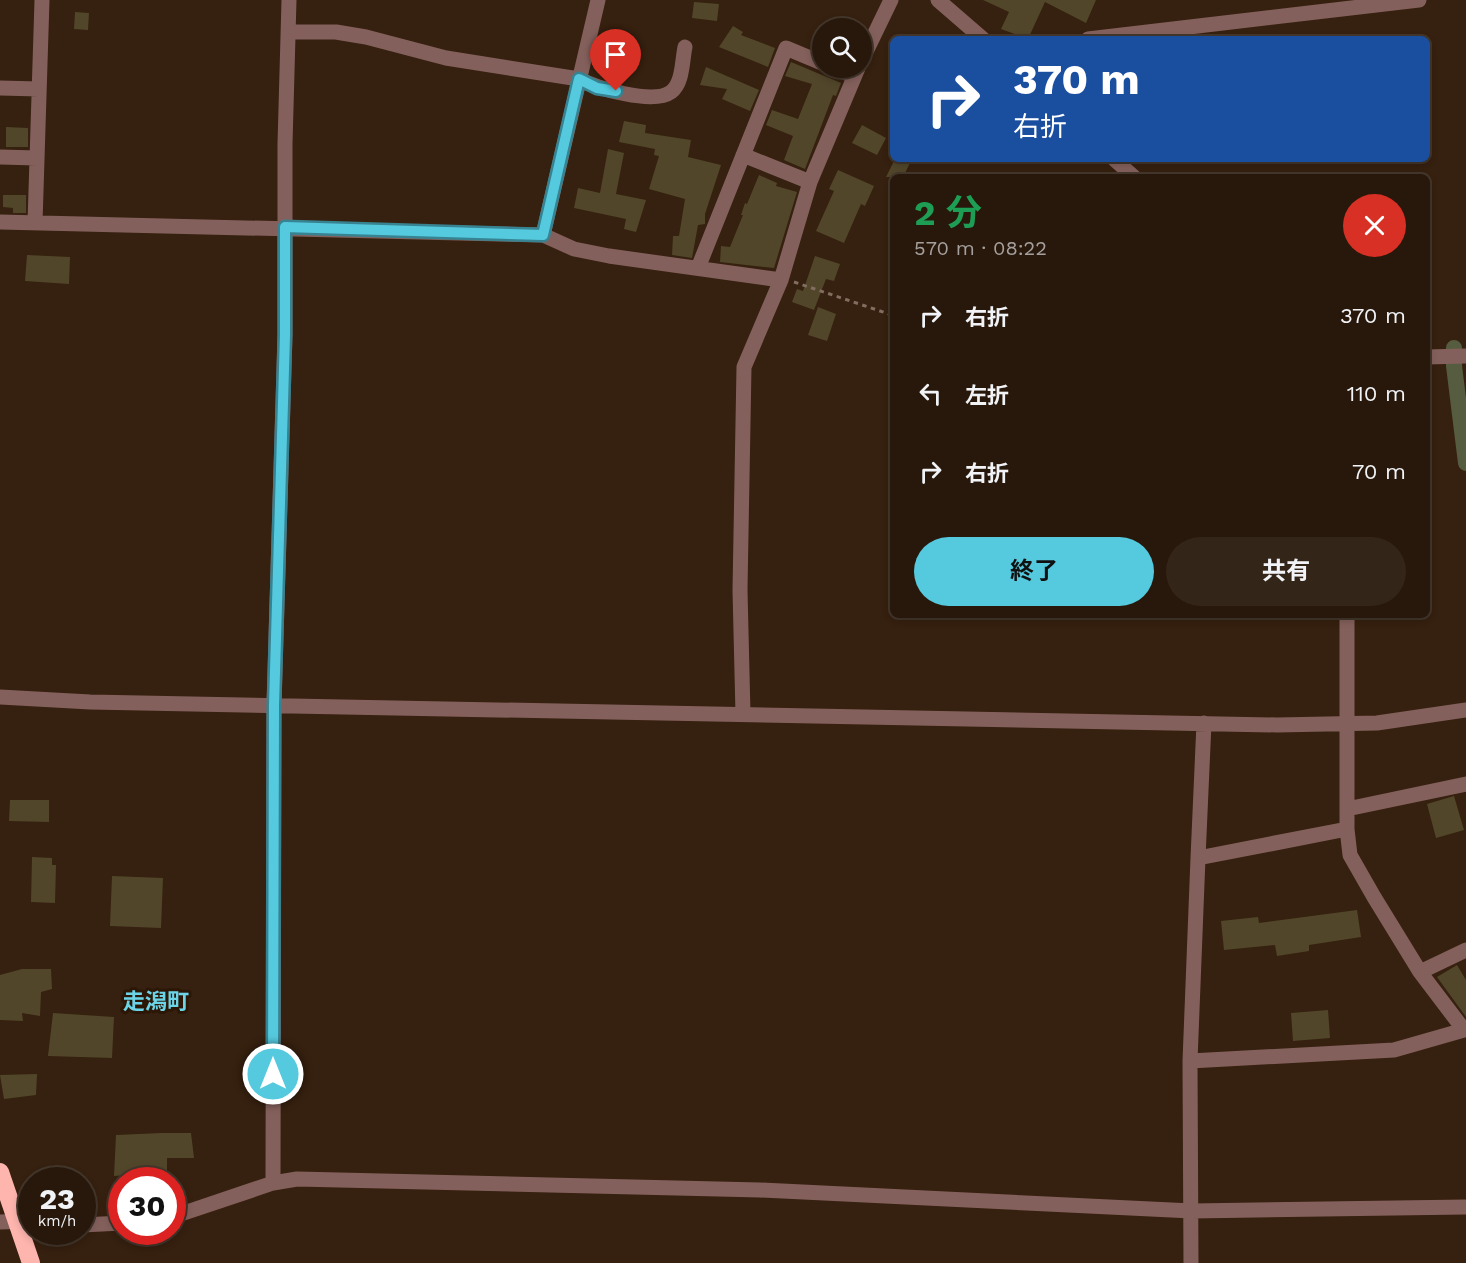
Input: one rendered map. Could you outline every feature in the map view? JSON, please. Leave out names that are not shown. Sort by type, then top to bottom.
[{"type":"highway","points":[[0,1172],[31,1263]]},
{"type":"street","points":[[35,223],[42,0]]},
{"type":"street","points":[[273,1183],[274,705],[285,335],[289,0]]},
{"type":"street","points":[[543,235],[598,0]]},
{"type":"street","points":[[872,40],[891,0]]},
{"type":"street","points":[[938,0],[980,36]]},
{"type":"street","points":[[1113,36],[1419,0]]},
{"type":"street","points":[[289,32],[336,32],[366,37],[446,58],[579,79],[597,88],[654,97],[670,93],[679,81],[685,48]]},
{"type":"street","points":[[698,268],[786,48],[812,59]]},
{"type":"street","points":[[743,714],[740,590],[744,367],[781,280],[810,182],[854,78]]},
{"type":"street","points":[[0,88],[39,89]]},
{"type":"street","points":[[743,155],[810,182]]},
{"type":"street","points":[[0,157],[37,158]]},
{"type":"street","points":[[1117,162],[1131,174]]},
{"type":"street","points":[[0,222],[285,227],[543,235],[574,249],[609,256],[781,280]]},
{"type":"street","points":[[1430,357],[1457,356]]},
{"type":"street","points":[[1190,1061],[1394,1050],[1465,1032],[1420,972],[1350,855],[1347,829],[1347,618]]},
{"type":"street","points":[[0,697],[274,705],[1346,725],[1404,720],[1466,710]]},
{"type":"street","points":[[1191,1263],[1190,1061],[1204,723]]},
{"type":"street","points":[[1347,809],[1466,784]]},
{"type":"street","points":[[1198,858],[1347,829]]},
{"type":"street","points":[[1420,972],[1466,950]]},
{"type":"street","points":[[186,1212],[273,1183],[297,1179],[737,1189],[1192,1211],[1466,1207]]},
{"type":"path","points":[[781,280],[800,283],[890,314]]},
{"type":"building","points":[[983,0],[1096,0],[1086,23],[1045,2],[1029,36],[1020,36],[1001,29],[1009,12]]},
{"type":"building","points":[[694,2],[719,4],[717,21],[692,18]]},
{"type":"building","points":[[75,12],[89,13],[88,30],[74,29]]},
{"type":"building","points":[[733,26],[743,32],[741,35],[775,48],[768,67],[719,47]]},
{"type":"building","points":[[609,49],[639,55],[636,71],[606,66]]},
{"type":"building","points":[[791,62],[812,71],[812,78],[829,78],[841,83],[836,96],[833,95],[805,169],[784,160],[793,136],[766,125],[772,110],[798,119],[812,84],[785,76]]},
{"type":"building","points":[[706,67],[759,90],[750,111],[722,99],[727,89],[700,85]]},
{"type":"building","points":[[624,121],[646,125],[645,133],[691,140],[688,157],[721,165],[705,214],[705,224],[698,225],[692,258],[672,255],[673,236],[679,236],[685,199],[649,189],[659,156],[654,155],[655,149],[619,142]]},
{"type":"building","points":[[862,125],[886,138],[877,155],[852,143]]},
{"type":"building","points":[[6,127],[28,128],[28,147],[6,147]]},
{"type":"building","points":[[608,149],[624,153],[616,194],[646,200],[636,232],[624,229],[626,219],[574,208],[578,188],[600,193]]},
{"type":"building","points":[[894,162],[910,162],[904,174],[890,174],[890,177],[886,177]]},
{"type":"building","points":[[838,170],[874,186],[865,206],[861,204],[844,243],[816,231],[834,191],[829,189]]},
{"type":"building","points":[[759,175],[777,183],[776,186],[797,192],[774,268],[720,262],[721,246],[730,247],[743,215],[741,215],[745,203],[747,204]]},
{"type":"building","points":[[3,195],[26,195],[26,213],[13,213],[13,208],[3,207]]},
{"type":"building","points":[[27,255],[70,257],[69,284],[25,281]]},
{"type":"building","points":[[815,256],[840,264],[834,281],[826,279],[814,310],[792,302],[797,289],[803,291]]},
{"type":"building","points":[[818,307],[836,314],[827,341],[808,335]]},
{"type":"building","points":[[1454,796],[1464,830],[1436,838],[1427,804]]},
{"type":"building","points":[[10,800],[49,800],[49,822],[9,821]]},
{"type":"building","points":[[32,857],[52,858],[52,865],[56,865],[55,903],[31,902]]},
{"type":"building","points":[[112,876],[163,878],[161,928],[110,926]]},
{"type":"building","points":[[1357,910],[1361,937],[1309,945],[1309,951],[1277,956],[1275,945],[1224,950],[1221,921],[1258,917],[1259,923]]},
{"type":"building","points":[[1457,965],[1466,980],[1466,1017],[1437,977]]},
{"type":"building","points":[[22,969],[51,969],[52,989],[41,992],[40,1016],[22,1013],[23,1021],[0,1020],[0,975]]},
{"type":"building","points":[[1328,1010],[1330,1038],[1293,1041],[1291,1013]]},
{"type":"building","points":[[53,1013],[114,1017],[112,1058],[48,1056]]},
{"type":"building","points":[[37,1074],[36,1095],[4,1099],[0,1075]]},
{"type":"building","points":[[191,1133],[194,1158],[167,1158],[167,1167],[114,1167],[116,1135]]},
{"type":"waterway","points":[[1454,348],[1454,366],[1466,463]]},
{"type":"district","name":"走潟町","points":[[156,1001]]},
{"type":"route","points":[[273,1074],[274,705],[285,335],[285,227],[543,235],[579,79],[597,88],[616,91]]}]
